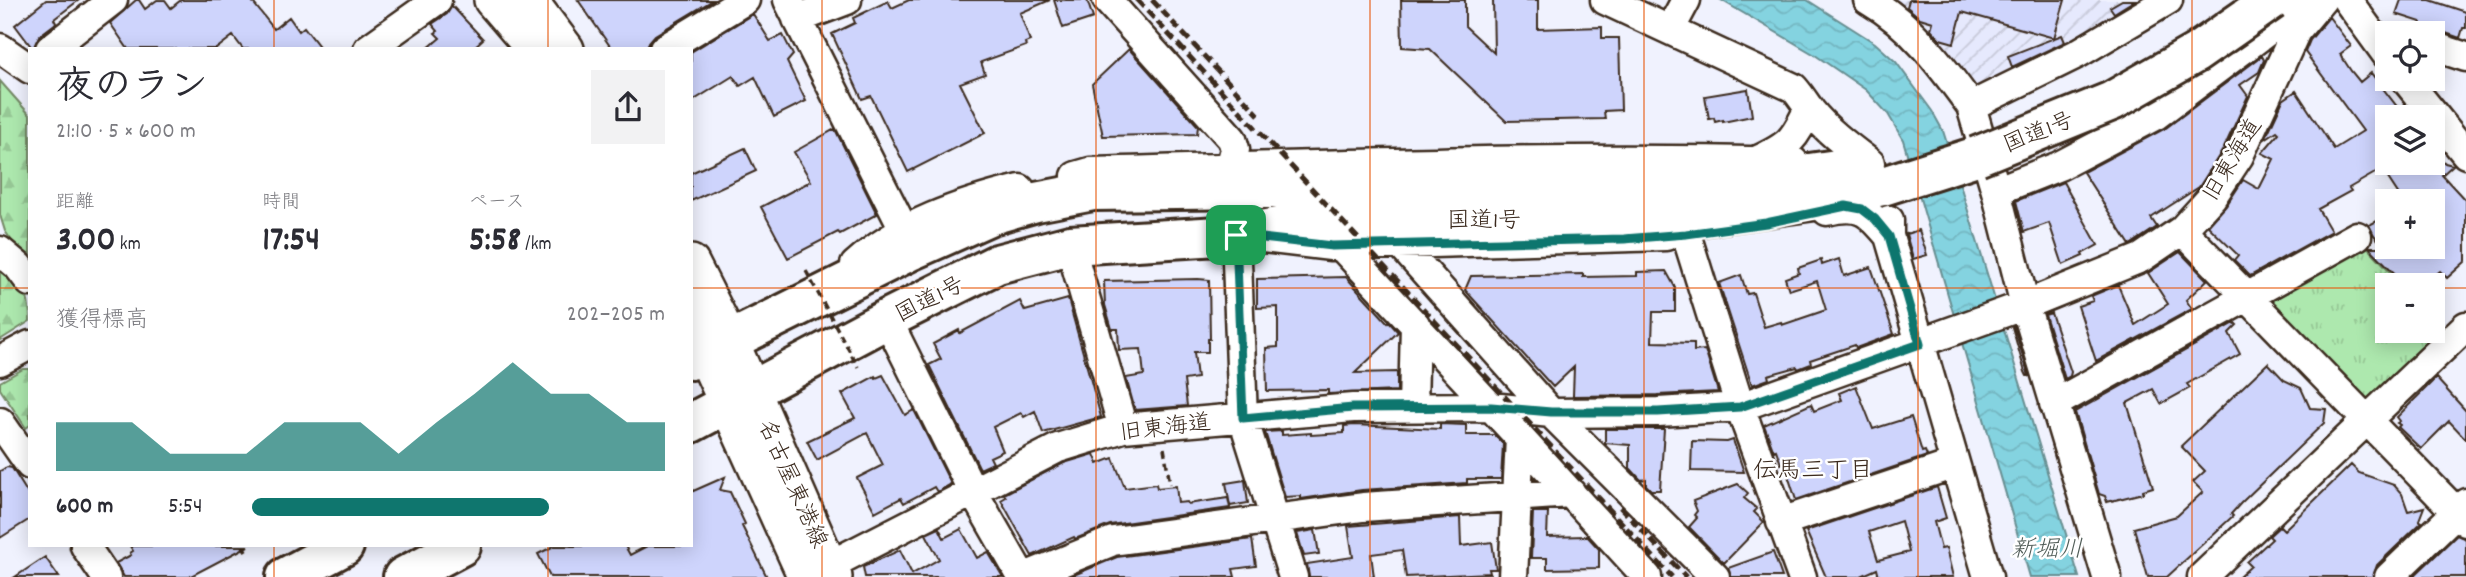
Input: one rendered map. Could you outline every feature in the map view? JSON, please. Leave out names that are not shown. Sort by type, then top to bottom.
[{"type":"highway","name":"国道1号","points":[[693,422],[887,319],[998,264],[1070,245],[1236,235],[1320,219],[1681,219],[1818,200],[1874,174],[2107,78],[2188,32],[2233,0]]},
{"type":"highway","name":"国道1号","points":[[704,344],[814,283],[991,215],[1036,202],[1093,191],[1196,189],[1231,179],[1686,184],[1874,174],[1976,156],[2112,101],[2196,53],[2272,0]]},
{"type":"highway","points":[[286,577],[333,549]]},
{"type":"main road","points":[[492,0],[532,47]]},
{"type":"main road","points":[[529,0],[564,47]]},
{"type":"main road","name":"名古屋東港線","points":[[693,275],[704,344],[740,397],[816,574]]},
{"type":"street","points":[[53,47],[113,0]]},
{"type":"street","points":[[371,47],[437,0]]},
{"type":"street","points":[[667,47],[745,0]]},
{"type":"street","points":[[847,0],[793,9],[904,230]]},
{"type":"street","points":[[1107,0],[1232,139],[1234,149],[1231,179],[1236,235],[1243,418],[1293,577]]},
{"type":"street","points":[[1605,0],[1679,14],[1794,88],[1806,100],[1809,108],[1874,174],[1890,224],[1889,236]]},
{"type":"street","points":[[1868,0],[1899,21],[1926,46],[1971,106],[1996,191],[2022,306],[2107,577]]},
{"type":"street","points":[[1971,106],[2077,54],[2168,0]]},
{"type":"street","points":[[2347,0],[2375,38]]},
{"type":"street","points":[[1996,191],[2059,166],[2156,115],[2270,29],[2294,13],[2319,3]]},
{"type":"street","name":"旧東海道","points":[[816,574],[972,490],[1058,448],[1123,428],[1353,408],[1491,407],[1551,412],[1658,412],[1740,407],[2022,306],[2141,258],[2182,230],[2212,197],[2239,156],[2296,31],[2319,3]]},
{"type":"street","points":[[0,48],[28,66]]},
{"type":"street","points":[[2445,50],[2466,57]]},
{"type":"street","points":[[2415,91],[2466,154]]},
{"type":"street","points":[[1758,160],[1783,148],[1796,134],[1809,108]]},
{"type":"street","points":[[814,283],[904,230],[982,198],[1090,172],[1231,179],[1594,159],[1793,162],[1835,159],[1874,174]]},
{"type":"street","points":[[1812,215],[1874,174]]},
{"type":"street","points":[[1236,235],[1341,246],[1624,239],[1686,234],[1812,215],[1846,206],[1862,209],[1875,219],[1889,236],[1929,341],[1955,464],[1988,577]]},
{"type":"street","points":[[2182,230],[2463,513],[2389,577]]},
{"type":"street","points":[[1686,234],[1740,407],[1802,577]]},
{"type":"street","points":[[2054,404],[2357,236]]},
{"type":"street","points":[[1400,244],[1551,412],[1715,577]]},
{"type":"street","points":[[1070,245],[1123,428]]},
{"type":"street","points":[[1341,246],[1647,577]]},
{"type":"street","points":[[0,251],[18,266],[28,279]]},
{"type":"street","points":[[887,319],[972,490],[1024,577],[1113,541],[1363,507],[1517,499],[1571,493]]},
{"type":"street","points":[[1413,407],[1415,324]]},
{"type":"street","points":[[2202,577],[2466,326]]},
{"type":"street","points":[[0,361],[28,346]]},
{"type":"street","points":[[1513,577],[1520,438]]},
{"type":"street","points":[[1781,522],[1955,464]]},
{"type":"street","points":[[86,547],[106,577]]},
{"type":"path","points":[[814,283],[858,366]]},
{"type":"path","points":[[1162,438],[1170,484]]},
{"type":"path","points":[[244,547],[246,551]]},
{"type":"shaded area","points":[[1881,0],[2158,0],[1973,95]]},
{"type":"green space","points":[[0,81],[28,113],[28,264],[5,231],[0,215]]},
{"type":"green space","points":[[2362,241],[2375,255],[2375,259],[2379,259],[2392,273],[2375,273],[2375,343],[2434,343],[2365,403],[2264,299]]},
{"type":"green space","points":[[0,263],[23,288],[28,303],[28,322],[0,340]]},
{"type":"green space","points":[[23,369],[28,369],[26,428],[0,389],[0,382]]},
{"type":"water","name":"新堀川","points":[[1721,0],[1807,0],[1875,43],[1896,62],[1932,111],[1943,131],[1958,178],[2079,577],[2030,577],[1903,140],[1888,114],[1866,90],[1815,55]]},
{"type":"building","points":[[46,0],[79,0],[54,19],[56,23],[39,36],[34,47],[15,25]]},
{"type":"building","points":[[136,0],[139,0],[145,9],[157,0],[165,0],[171,8],[181,0],[251,0],[274,29],[289,17],[299,31],[304,27],[319,47],[241,47],[233,36],[219,47],[127,47],[110,23]]},
{"type":"building","points":[[578,0],[713,0],[655,35],[648,47],[611,47]]},
{"type":"building","points":[[909,0],[1050,0],[1020,13],[1030,41],[1025,43],[1026,46],[981,62],[985,74],[960,83],[985,133],[908,172],[871,96],[862,99],[832,34],[855,23],[853,18],[888,1],[892,8]]},
{"type":"building","points":[[1054,0],[1087,0],[1093,18],[1063,28]]},
{"type":"building","points":[[1401,0],[1465,0],[1465,26],[1494,53],[1493,0],[1538,0],[1538,29],[1602,27],[1602,38],[1619,38],[1621,110],[1604,111],[1605,119],[1506,121],[1430,49],[1402,47]]},
{"type":"building","points":[[1909,0],[2065,0],[2054,38],[1962,12],[1954,43],[1940,39],[1931,29],[1933,22],[1920,18],[1907,7]]},
{"type":"building","points":[[2122,0],[2135,0],[2114,13],[2110,7]]},
{"type":"building","points":[[2401,0],[2430,0],[2466,12],[2466,28],[2463,28],[2460,38],[2445,33],[2445,21],[2418,21],[2396,14]]},
{"type":"building","points":[[452,6],[483,39],[474,47],[429,47],[440,38],[432,24],[447,14]]},
{"type":"building","points":[[753,14],[770,41],[783,35],[793,55],[787,62],[806,101],[774,117],[755,77],[740,86],[733,76],[693,101],[693,51]]},
{"type":"building","points":[[2329,17],[2351,46],[2340,54],[2351,71],[2360,82],[2371,73],[2375,78],[2375,91],[2385,91],[2396,105],[2375,105],[2375,173],[2349,188],[2351,191],[2318,209],[2331,231],[2250,276],[2234,260],[2238,255],[2208,226],[2226,206],[2243,180],[2259,189],[2274,159],[2262,153],[2279,133],[2277,131],[2265,139],[2283,100],[2296,91],[2334,149],[2363,131],[2305,52],[2310,40]]},
{"type":"building","points":[[2062,35],[2065,42],[2012,67],[2008,56]]},
{"type":"building","points":[[1129,49],[1198,126],[1197,134],[1103,136],[1092,84]]},
{"type":"building","points":[[2262,56],[2264,60],[2259,72],[2240,85],[2248,96],[2224,148],[2199,187],[2151,218],[2157,227],[2130,245],[2083,172],[2166,128]]},
{"type":"building","points":[[1748,89],[1752,116],[1723,122],[1709,119],[1705,96]]},
{"type":"building","points":[[835,129],[877,214],[788,258],[761,207],[811,181],[794,152]]},
{"type":"building","points":[[745,148],[756,171],[693,200],[693,172]]},
{"type":"building","points":[[2445,163],[2453,165],[2445,172]]},
{"type":"building","points":[[2386,175],[2442,175],[2466,201],[2466,261],[2447,278],[2445,273],[2440,271],[2394,273],[2381,259],[2445,259],[2445,189],[2395,189]]},
{"type":"building","points":[[2063,182],[2098,245],[2082,254],[2083,256],[2063,265],[2049,223],[2024,232],[2016,201]]},
{"type":"building","points":[[2375,222],[2375,236],[2374,235],[2369,225]]},
{"type":"building","points":[[1919,230],[1927,255],[1913,259],[1906,234]]},
{"type":"building","points":[[2180,252],[2207,280],[2186,300],[2192,309],[2096,361],[2078,306],[2093,301],[2091,296],[2118,285],[2135,325],[2168,304],[2148,273]]},
{"type":"building","points":[[1839,259],[1844,276],[1871,267],[1894,334],[1856,348],[1855,345],[1810,360],[1811,364],[1798,369],[1797,367],[1768,375],[1769,379],[1752,385],[1719,283],[1741,275],[1747,294],[1753,293],[1764,327],[1781,322],[1782,325],[1826,310],[1817,281],[1789,290],[1785,278],[1799,273],[1798,268],[1821,260],[1822,265]]},
{"type":"building","points":[[1666,271],[1675,287],[1675,312],[1653,312],[1652,342],[1694,343],[1694,351],[1705,350],[1718,392],[1573,396],[1574,367],[1553,387],[1465,290],[1471,276],[1637,276],[1637,272]]},
{"type":"building","points":[[1346,277],[1398,332],[1355,373],[1397,372],[1397,391],[1328,394],[1328,390],[1267,391],[1266,348],[1278,347],[1278,307],[1257,308],[1257,279]]},
{"type":"building","points":[[1209,280],[1210,339],[1208,352],[1194,352],[1197,378],[1184,380],[1187,406],[1135,410],[1126,378],[1144,375],[1141,349],[1119,350],[1118,329],[1112,329],[1105,305],[1104,281]]},
{"type":"building","points":[[1068,299],[1101,417],[1043,433],[1035,411],[1024,417],[1021,413],[993,427],[1003,451],[990,457],[993,463],[980,469],[929,365],[941,359],[933,344],[959,330],[960,333],[1020,301],[1025,311]]},
{"type":"building","points":[[2051,313],[2071,372],[2065,379],[2045,315]]},
{"type":"building","points":[[2235,323],[2237,325],[2229,333],[2240,354],[2187,384],[2190,388],[2161,404],[2153,389],[2127,403],[2153,487],[2143,490],[2143,493],[2107,502],[2105,496],[2099,494],[2075,412]]},
{"type":"building","points":[[2014,327],[2029,376],[2025,372]]},
{"type":"building","points":[[2268,363],[2284,380],[2301,388],[2310,408],[2326,409],[2324,423],[2241,503],[2231,514],[2233,516],[2167,577],[2148,577],[2134,528],[2177,516],[2203,492],[2193,482],[2205,471],[2181,446]]},
{"type":"building","points":[[883,375],[905,415],[914,410],[951,484],[937,492],[934,487],[904,503],[901,498],[875,512],[857,478],[883,465],[867,433],[817,460],[807,441],[855,418],[842,394],[875,376],[876,378]]},
{"type":"building","points":[[2436,378],[2466,411],[2466,439],[2449,421],[2421,449],[2398,427],[2400,425],[2397,423],[2400,421],[2397,417]]},
{"type":"building","points":[[1856,386],[1873,429],[1911,417],[1922,452],[1925,451],[1927,456],[1796,500],[1784,463],[1781,464],[1776,450],[1774,451],[1764,425],[1811,404],[1814,411],[1842,400],[1839,393]]},
{"type":"building","points":[[1440,424],[1466,425],[1466,435],[1494,435],[1503,444],[1501,479],[1467,479],[1467,483],[1362,490],[1301,499],[1301,496],[1285,497],[1265,432],[1282,431],[1282,435],[1311,435],[1344,433],[1344,426],[1354,425],[1440,429]]},
{"type":"building","points":[[1605,429],[1664,429],[1660,490],[1651,490],[1646,485],[1646,479],[1641,480],[1630,468],[1630,445],[1605,443]]},
{"type":"building","points":[[1733,440],[1744,472],[1691,471],[1692,441]]},
{"type":"building","points":[[1094,454],[1098,464],[1113,458],[1125,488],[1156,484],[1157,488],[1176,486],[1178,503],[1228,498],[1230,508],[1110,525],[1075,539],[1074,537],[1032,556],[1001,500],[1006,497],[1004,494],[1064,463]]},
{"type":"building","points":[[2351,465],[2359,473],[2394,485],[2402,494],[2408,511],[2424,507],[2419,520],[2422,522],[2377,565],[2373,577],[2239,577],[2251,566],[2247,562],[2272,539],[2269,536],[2280,526],[2284,530]]},
{"type":"building","points":[[7,467],[12,468],[28,494],[28,520],[0,538],[0,471]]},
{"type":"building","points":[[725,477],[720,490],[730,492],[745,524],[742,526],[767,577],[550,577],[538,554],[552,547],[626,547],[630,555],[645,547],[693,547],[693,491]]},
{"type":"building","points":[[1245,480],[1248,503],[1230,506],[1226,483]]},
{"type":"building","points":[[1738,484],[1748,493],[1744,498],[1757,509],[1754,512],[1764,522],[1724,563],[1689,527],[1697,518],[1694,515],[1697,511],[1693,501]]},
{"type":"building","points":[[1937,487],[1946,518],[1934,522],[1941,549],[1946,548],[1953,577],[1879,577],[1877,569],[1859,577],[1826,577],[1806,531]],"holes":[[[1901,521],[1909,552],[1878,560],[1869,532]]]},
{"type":"building","points":[[1533,512],[1548,512],[1547,537],[1587,536],[1599,549],[1599,568],[1547,569],[1547,558],[1531,558]]},
{"type":"building","points":[[1460,517],[1461,546],[1492,542],[1496,569],[1489,569],[1490,573],[1406,577],[1402,550],[1371,554],[1374,577],[1309,577],[1307,564],[1353,557],[1348,526]]},
{"type":"building","points":[[939,528],[944,538],[961,529],[977,558],[988,552],[1003,577],[865,577],[863,567],[900,550],[912,574],[939,559],[926,534]]},
{"type":"building","points":[[1315,530],[1319,554],[1304,556],[1297,533]]},
{"type":"building","points":[[2457,535],[2466,539],[2466,577],[2413,577]]},
{"type":"building","points":[[1252,539],[1256,566],[1233,569],[1235,577],[1069,577],[1117,557]]},
{"type":"building","points":[[131,547],[246,547],[189,577],[124,577],[116,563],[131,555],[133,551]]},
{"type":"building","points":[[1773,552],[1782,577],[1731,577],[1728,568]]},
{"type":"building","points":[[45,557],[59,577],[15,577]]},
{"type":"railway","points":[[1137,0],[1672,577]]},
{"type":"railway","points":[[1152,0],[1259,115]]},
{"type":"railway","points":[[1620,507],[1686,577]]},
{"type":"district","name":"伝馬三丁目","points":[[1813,469]]},
{"type":"route","points":[[1846,206],[1862,209],[1875,219],[1889,236],[1920,344],[1740,407],[1658,412],[1551,412],[1491,407],[1353,408],[1243,418],[1236,235],[1332,246],[1624,239],[1766,223],[1846,206]]}]
